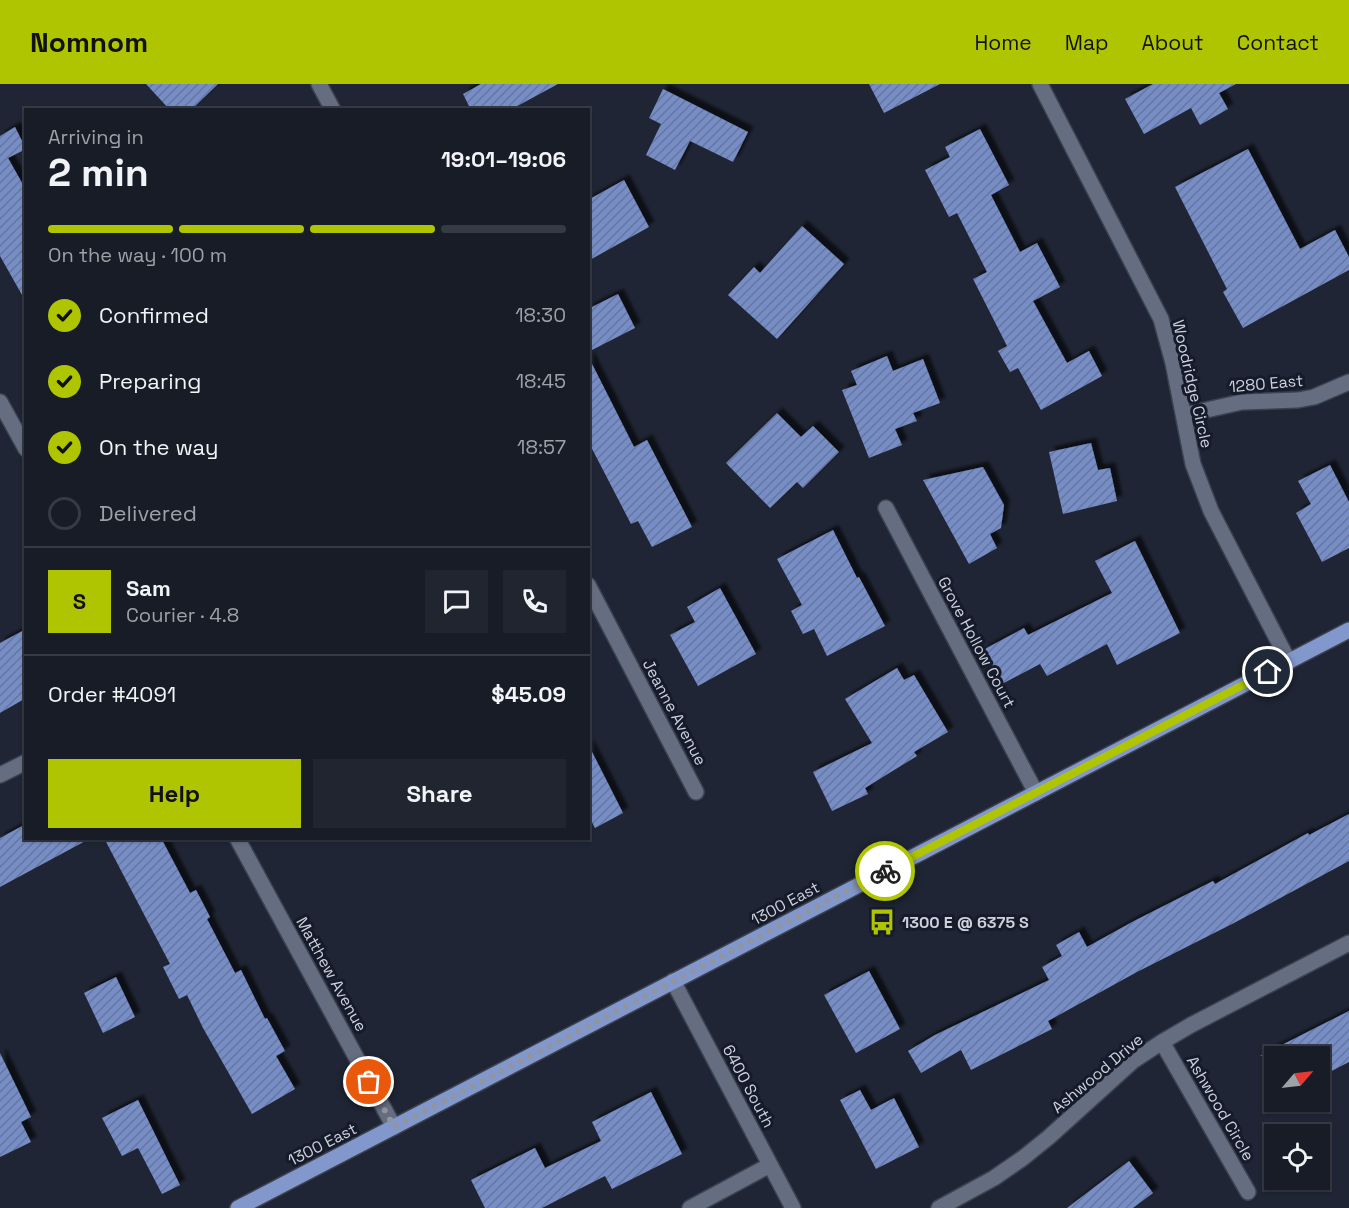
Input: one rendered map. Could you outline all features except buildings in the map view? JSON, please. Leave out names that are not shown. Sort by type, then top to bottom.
[{"type":"main road","name":"1300 East","points":[[238,1208],[1349,630]]},
{"type":"street","points":[[319,84],[332,108]]},
{"type":"street","name":"Woodridge Circle","points":[[1040,84],[1161,319],[1173,363],[1193,464],[1211,511],[1289,662]]},
{"type":"street","name":"1280 East","points":[[1184,415],[1242,402],[1298,400],[1314,397],[1349,382]]},
{"type":"street","points":[[0,402],[24,445]]},
{"type":"street","name":"Grove Hollow Court","points":[[886,508],[1036,793]]},
{"type":"street","name":"Jeanne Avenue","points":[[590,589],[696,792]]},
{"type":"street","points":[[0,775],[24,763]]},
{"type":"street","name":"Matthew Avenue","points":[[238,840],[394,1127]]},
{"type":"street","name":"Ashwood Drive","points":[[939,1208],[994,1178],[1023,1158],[1133,1061],[1162,1042],[1349,943]]},
{"type":"street","name":"6400 South","points":[[673,981],[793,1208]]},
{"type":"street","name":"Ashwood Circle","points":[[1162,1042],[1248,1192]]},
{"type":"street","points":[[690,1208],[770,1165]]},
{"type":"way so far","points":[[369,1082],[394,1127],[885,871]]},
{"type":"place","name":"1300 E @ 6375 S","points":[[882,922]]},
{"type":"route","points":[[885,871],[1268,672]]}]
